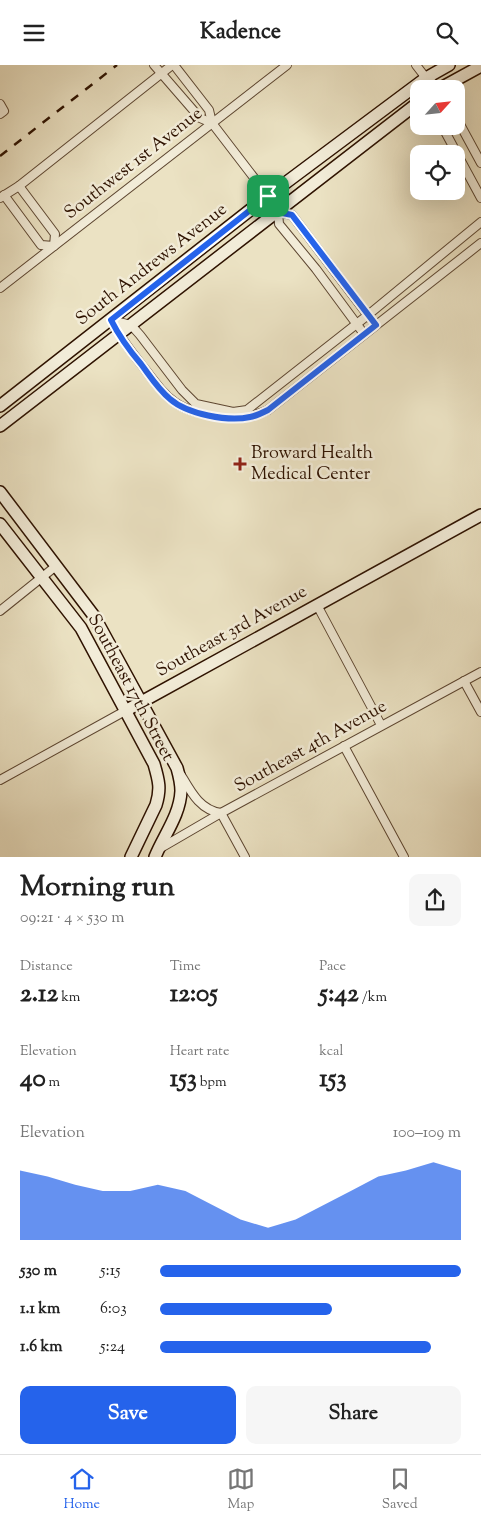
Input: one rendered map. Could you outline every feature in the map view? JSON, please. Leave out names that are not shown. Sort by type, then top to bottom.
[{"type":"main road","name":"South Andrews Avenue","points":[[430,80],[449,65]]},
{"type":"main road","points":[[455,80],[481,66]]},
{"type":"main road","name":"South Andrews Avenue","points":[[0,406],[268,196],[410,94]]},
{"type":"main road","name":"South Andrews Avenue","points":[[0,426],[410,109]]},
{"type":"main road","name":"Southeast 17th Street","points":[[0,492],[94,616],[178,768],[181,789],[180,800],[174,818],[156,853]]},
{"type":"main road","name":"Southeast 3rd Avenue","points":[[125,711],[317,605],[480,519]]},
{"type":"main road","name":"Southeast 17th Street","points":[[0,524],[91,644],[154,764],[160,785],[156,805],[131,857]]},
{"type":"street","points":[[154,65],[200,118],[212,123]]},
{"type":"street","points":[[20,186],[55,234],[54,246],[41,245],[2,197],[20,186],[161,72],[173,65],[209,110],[212,123],[268,196],[278,212],[279,224],[316,269],[364,334]]},
{"type":"street","name":"Southwest 1st Avenue","points":[[0,287],[287,65]]},
{"type":"street","points":[[416,65],[424,80]]},
{"type":"street","points":[[465,134],[481,163]]},
{"type":"street","points":[[447,135],[481,198]]},
{"type":"street","points":[[278,212],[292,215],[376,325]]},
{"type":"street","points":[[111,320],[131,325],[191,401],[205,407],[249,413],[481,222]]},
{"type":"street","points":[[111,320],[118,335],[161,390],[178,405],[198,414],[236,418],[249,413],[268,410],[481,243]]},
{"type":"street","points":[[316,269],[327,260]]},
{"type":"street","points":[[421,272],[429,283]]},
{"type":"street","points":[[0,611],[56,566]]},
{"type":"street","points":[[317,605],[381,725]]},
{"type":"street","name":"Southeast 4th Avenue","points":[[156,853],[221,813],[481,672]]},
{"type":"street","points":[[464,681],[481,712]]},
{"type":"street","name":"Southeast 3rd Avenue","points":[[0,780],[125,711]]},
{"type":"street","points":[[344,746],[404,857]]},
{"type":"street","points":[[178,768],[194,797],[211,811],[221,813],[245,857]]},
{"type":"railway","points":[[0,156],[117,65]]},
{"type":"place","name":"Broward Health Medical Center","points":[[240,464]]},
{"type":"route","points":[[268,196],[278,212],[292,215],[376,325],[268,410],[251,417],[242,418],[198,414],[178,405],[161,390],[118,335],[111,320],[268,196]]}]
